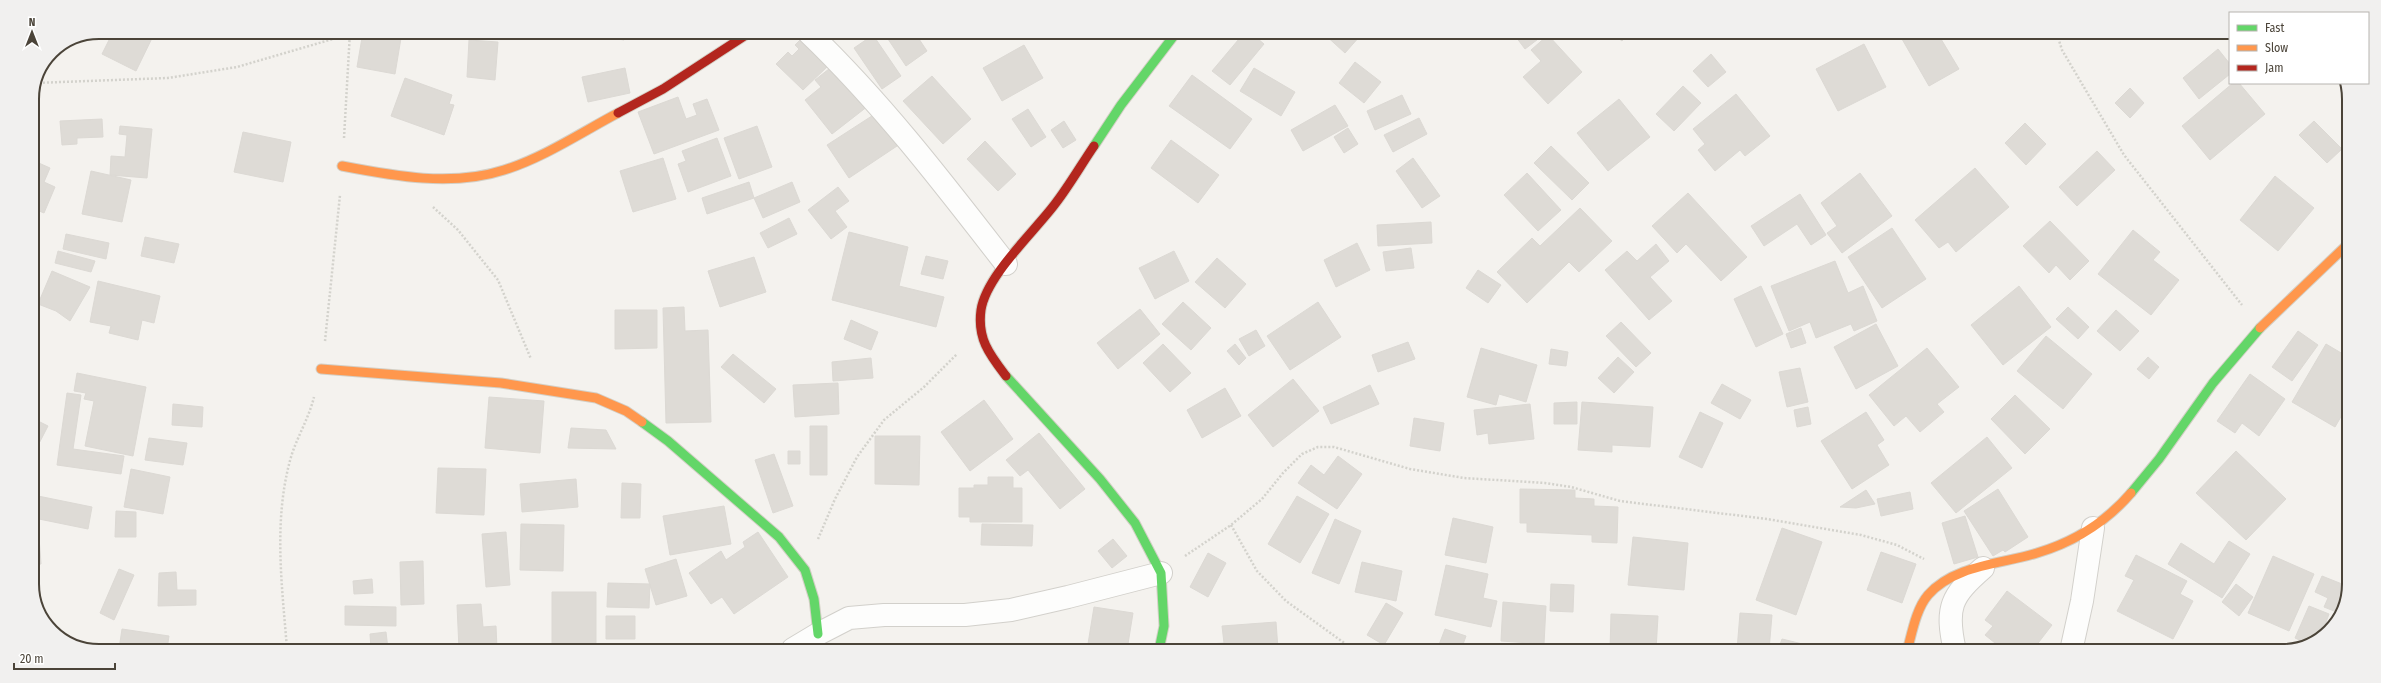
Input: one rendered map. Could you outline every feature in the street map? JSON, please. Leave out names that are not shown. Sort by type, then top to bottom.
[{"type":"street","points":[[342,166],[401,177],[463,178],[504,170],[548,150],[663,89],[740,39]]},
{"type":"street","points":[[815,39],[873,100],[923,157],[1006,264]]},
{"type":"street","points":[[1160,644],[1164,626],[1161,573],[1135,523],[1100,479],[1015,389],[986,350],[980,330],[980,312],[984,297],[993,281],[1056,203],[1121,105],[1171,39]]},
{"type":"street","points":[[1909,644],[1914,626],[1928,596],[1946,579],[2038,553],[2093,528],[2125,499],[2160,460],[2213,384],[2260,327],[2342,250]]},
{"type":"street","points":[[321,369],[501,382],[558,390],[596,398],[626,411],[668,441],[779,537],[805,570],[814,599],[818,634]]},
{"type":"street","points":[[2073,644],[2082,601],[2093,528]]},
{"type":"street","points":[[1954,644],[1950,627],[1953,604],[1961,588],[1983,568]]},
{"type":"street","points":[[803,644],[818,634],[849,618],[884,615],[965,615],[1011,610],[1161,573]]},
{"type":"path","points":[[42,83],[168,78],[237,67],[333,39]]},
{"type":"path","points":[[2059,39],[2062,50],[2124,155],[2260,327]]},
{"type":"path","points":[[401,177],[458,230],[498,280],[525,347],[538,371],[558,390]]},
{"type":"path","points":[[805,570],[835,499],[862,451],[884,420],[924,387],[980,330]]},
{"type":"path","points":[[1161,573],[1231,525],[1262,499],[1283,472],[1302,454],[1318,447],[1334,447],[1410,469],[1464,478],[1545,483],[1571,487],[1620,501],[1766,519],[1861,535],[1897,545],[1925,560],[1946,579]]},
{"type":"path","points":[[1231,525],[1257,571],[1286,601],[1346,644]]},
{"type":"building","points":[[110,39],[152,39],[136,71],[102,54]]},
{"type":"building","points":[[362,39],[401,39],[395,74],[357,67]]},
{"type":"building","points":[[803,39],[829,65],[803,90],[776,64],[788,52],[792,56],[799,49],[795,45]]},
{"type":"building","points":[[867,39],[876,39],[901,76],[882,89],[854,48]]},
{"type":"building","points":[[888,39],[919,39],[927,51],[906,66]]},
{"type":"building","points":[[1239,39],[1258,39],[1264,44],[1230,85],[1212,71]]},
{"type":"building","points":[[1330,39],[1357,39],[1345,53]]},
{"type":"building","points":[[1518,39],[1538,39],[1525,49]]},
{"type":"building","points":[[1543,39],[1552,39],[1582,72],[1548,104],[1523,77],[1541,61],[1531,50]]},
{"type":"building","points":[[1902,39],[1941,39],[1959,69],[1929,86]]},
{"type":"building","points":[[469,40],[498,42],[495,80],[467,77]]},
{"type":"building","points":[[1864,44],[1886,87],[1838,111],[1816,69]]},
{"type":"building","points":[[1024,45],[1043,78],[1002,101],[983,68]]},
{"type":"building","points":[[2218,49],[2229,63],[2229,75],[2199,99],[2183,78]]},
{"type":"building","points":[[1711,54],[1726,72],[1708,87],[1693,71]]},
{"type":"building","points":[[1355,62],[1381,82],[1364,103],[1339,83]]},
{"type":"building","points":[[834,65],[868,106],[832,134],[805,100],[821,87],[815,80]]},
{"type":"building","points":[[625,68],[630,93],[588,102],[582,77]]},
{"type":"building","points":[[1254,68],[1295,92],[1281,116],[1240,91]]},
{"type":"building","points":[[1192,75],[1252,119],[1230,149],[1169,106]]},
{"type":"building","points":[[932,76],[971,119],[943,144],[903,101]]},
{"type":"building","points":[[405,78],[452,95],[449,104],[454,105],[444,135],[391,116]]},
{"type":"building","points":[[2232,84],[2240,84],[2265,114],[2210,160],[2182,126]]},
{"type":"building","points":[[1683,86],[1701,103],[1674,131],[1656,114]]},
{"type":"building","points":[[2130,88],[2144,103],[2130,118],[2115,103]]},
{"type":"building","points":[[1736,94],[1770,136],[1745,156],[1740,150],[1715,171],[1698,150],[1705,144],[1693,129]]},
{"type":"building","points":[[1402,95],[1411,114],[1375,130],[1367,111]]},
{"type":"building","points":[[678,97],[686,119],[697,115],[693,104],[707,99],[719,130],[654,154],[638,112]]},
{"type":"building","points":[[1619,99],[1650,137],[1608,171],[1577,133]]},
{"type":"building","points":[[1335,105],[1348,126],[1303,151],[1291,130]]},
{"type":"building","points":[[1028,109],[1046,137],[1031,147],[1012,119]]},
{"type":"building","points":[[878,112],[900,144],[849,178],[827,145]]},
{"type":"building","points":[[1419,118],[1427,134],[1393,152],[1384,135]]},
{"type":"building","points":[[102,119],[103,137],[77,138],[77,144],[62,145],[60,121]]},
{"type":"building","points":[[1064,121],[1076,140],[1063,148],[1051,130]]},
{"type":"building","points":[[2314,121],[2342,149],[2327,163],[2299,135]]},
{"type":"building","points":[[2025,123],[2046,144],[2026,165],[2005,143]]},
{"type":"building","points":[[120,126],[152,129],[147,178],[110,175],[111,156],[125,157],[127,135],[119,134]]},
{"type":"building","points":[[757,126],[772,167],[739,179],[724,138]]},
{"type":"building","points":[[1348,128],[1358,144],[1344,153],[1334,137]]},
{"type":"building","points":[[243,132],[291,142],[283,182],[234,172]]},
{"type":"building","points":[[717,138],[731,176],[688,192],[678,164],[686,161],[682,151]]},
{"type":"building","points":[[1171,140],[1219,175],[1198,203],[1151,168]]},
{"type":"building","points":[[985,141],[1016,174],[998,191],[967,159]]},
{"type":"building","points":[[1551,146],[1589,183],[1572,200],[1534,163]]},
{"type":"building","points":[[2097,151],[2115,170],[2077,206],[2059,187]]},
{"type":"building","points":[[663,158],[676,199],[633,212],[620,171]]},
{"type":"building","points":[[1413,158],[1440,196],[1422,208],[1396,171]]},
{"type":"building","points":[[39,163],[50,168],[44,182],[55,187],[44,213],[39,211]]},
{"type":"building","points":[[1975,168],[2009,207],[1956,252],[1948,242],[1939,248],[1915,220]]},
{"type":"building","points":[[91,171],[131,180],[122,222],[82,214]]},
{"type":"building","points":[[1527,173],[1561,210],[1538,231],[1504,195]]},
{"type":"building","points":[[1860,173],[1892,216],[1842,253],[1827,233],[1837,226],[1821,203]]},
{"type":"building","points":[[2275,176],[2314,208],[2278,251],[2240,220]]},
{"type":"building","points":[[749,182],[754,198],[707,214],[702,198]]},
{"type":"building","points":[[792,182],[800,202],[763,218],[754,198]]},
{"type":"building","points":[[838,187],[849,201],[835,211],[847,227],[831,239],[808,210]]},
{"type":"building","points":[[1688,193],[1747,257],[1721,281],[1686,244],[1677,253],[1652,226]]},
{"type":"building","points":[[1800,194],[1826,235],[1811,245],[1797,224],[1764,246],[1751,226]]},
{"type":"building","points":[[1580,208],[1612,241],[1579,272],[1569,262],[1527,303],[1497,272],[1532,238],[1540,246]]},
{"type":"building","points":[[789,218],[797,234],[768,248],[760,233]]},
{"type":"building","points":[[2050,221],[2089,261],[2070,280],[2056,265],[2049,273],[2023,246]]},
{"type":"building","points":[[1431,222],[1432,243],[1378,246],[1377,225]]},
{"type":"building","points":[[1892,228],[1926,279],[1882,308],[1848,257]]},
{"type":"building","points":[[2133,230],[2160,252],[2153,260],[2179,280],[2151,315],[2098,274]]},
{"type":"building","points":[[849,232],[908,247],[899,286],[944,297],[936,327],[832,300]]},
{"type":"building","points":[[66,234],[109,243],[106,259],[63,249]]},
{"type":"building","points":[[145,237],[179,244],[174,263],[141,256]]},
{"type":"building","points":[[1357,243],[1370,270],[1336,287],[1324,260]]},
{"type":"building","points":[[1656,244],[1669,261],[1650,277],[1672,301],[1649,320],[1605,270],[1627,251],[1637,261]]},
{"type":"building","points":[[1411,248],[1414,268],[1386,271],[1383,252]]},
{"type":"building","points":[[58,251],[95,261],[91,272],[55,263]]},
{"type":"building","points":[[1174,251],[1189,281],[1155,299],[1139,268]]},
{"type":"building","points":[[926,256],[948,261],[943,279],[921,274]]},
{"type":"building","points":[[754,257],[766,292],[720,307],[708,271]]},
{"type":"building","points":[[1217,258],[1246,284],[1225,308],[1195,282]]},
{"type":"building","points":[[1835,261],[1848,293],[1863,286],[1877,321],[1854,331],[1851,324],[1816,338],[1810,322],[1789,331],[1771,286]]},
{"type":"building","points":[[1478,270],[1501,285],[1488,303],[1466,288]]},
{"type":"building","points":[[52,271],[90,287],[70,321],[56,311],[39,304]]},
{"type":"building","points":[[98,281],[160,296],[154,323],[142,320],[138,340],[109,333],[111,326],[90,322]]},
{"type":"building","points":[[1761,286],[1783,334],[1756,347],[1734,299]]},
{"type":"building","points":[[2019,286],[2051,327],[2003,365],[1971,325]]},
{"type":"building","points":[[1183,302],[1211,328],[1191,350],[1162,324]]},
{"type":"building","points":[[1318,302],[1341,337],[1290,370],[1267,336]]},
{"type":"building","points":[[684,307],[685,331],[708,330],[711,422],[666,423],[663,308]]},
{"type":"building","points":[[2068,307],[2089,327],[2078,339],[2056,319]]},
{"type":"building","points":[[1140,309],[1160,334],[1118,369],[1097,343]]},
{"type":"building","points":[[615,310],[657,310],[657,348],[615,349]]},
{"type":"building","points":[[2116,310],[2139,331],[2120,351],[2097,331]]},
{"type":"building","points":[[851,320],[878,332],[871,350],[844,339]]},
{"type":"building","points":[[1621,322],[1651,353],[1636,367],[1606,336]]},
{"type":"building","points":[[1876,324],[1898,366],[1856,389],[1834,347]]},
{"type":"building","points":[[1801,328],[1806,343],[1791,348],[1786,334]]},
{"type":"building","points":[[1256,330],[1265,346],[1249,356],[1239,339]]},
{"type":"building","points":[[2298,331],[2318,345],[2292,381],[2272,367]]},
{"type":"building","points":[[2046,336],[2092,374],[2063,409],[2017,371]]},
{"type":"building","points":[[1408,342],[1415,359],[1378,372],[1372,355]]},
{"type":"building","points":[[1163,344],[1191,373],[1170,392],[1143,363]]},
{"type":"building","points":[[1235,344],[1246,358],[1239,365],[1227,351]]},
{"type":"building","points":[[2326,344],[2342,353],[2342,415],[2335,427],[2292,402]]},
{"type":"building","points":[[1481,348],[1537,365],[1526,402],[1499,394],[1496,405],[1467,397]]},
{"type":"building","points":[[1927,348],[1959,387],[1937,404],[1944,412],[1920,432],[1906,416],[1894,426],[1869,395]]},
{"type":"building","points":[[1551,349],[1568,352],[1566,366],[1549,364]]},
{"type":"building","points":[[733,354],[776,389],[764,403],[721,367]]},
{"type":"building","points":[[1618,357],[1634,372],[1614,393],[1598,378]]},
{"type":"building","points":[[2148,357],[2159,367],[2149,379],[2137,369]]},
{"type":"building","points":[[871,358],[873,378],[833,381],[832,362]]},
{"type":"building","points":[[1800,368],[1808,402],[1787,407],[1779,372]]},
{"type":"building","points":[[77,373],[146,387],[133,456],[85,446],[94,401],[84,399],[86,393],[74,391]]},
{"type":"building","points":[[2250,374],[2285,399],[2259,436],[2242,423],[2235,433],[2217,421]]},
{"type":"building","points":[[1293,379],[1319,411],[1273,447],[1248,415]]},
{"type":"building","points":[[838,383],[839,414],[795,417],[793,385]]},
{"type":"building","points":[[1722,384],[1751,400],[1740,419],[1711,403]]},
{"type":"building","points":[[1370,385],[1379,404],[1331,424],[1323,407]]},
{"type":"building","points":[[1225,388],[1241,416],[1202,438],[1187,410]]},
{"type":"building","points":[[67,393],[81,395],[73,449],[124,456],[121,474],[57,465]]},
{"type":"building","points":[[2015,395],[2050,429],[2025,454],[1991,419]]},
{"type":"building","points":[[489,397],[544,401],[540,453],[485,448]]},
{"type":"building","points":[[984,400],[1013,439],[970,471],[941,432]]},
{"type":"building","points":[[1577,402],[1577,424],[1554,424],[1554,403]]},
{"type":"building","points":[[1582,402],[1653,407],[1650,447],[1612,445],[1612,452],[1578,450]]},
{"type":"building","points":[[173,404],[203,407],[202,427],[172,425]]},
{"type":"building","points":[[1530,404],[1534,439],[1489,444],[1488,433],[1477,435],[1474,410]]},
{"type":"building","points":[[1808,407],[1811,424],[1797,427],[1794,410]]},
{"type":"building","points":[[1700,412],[1723,423],[1702,468],[1679,457]]},
{"type":"building","points":[[1866,412],[1884,440],[1877,445],[1889,465],[1852,489],[1821,441]]},
{"type":"building","points":[[1414,418],[1444,423],[1440,451],[1410,446]]},
{"type":"building","points":[[39,422],[48,426],[39,443]]},
{"type":"building","points":[[810,426],[827,426],[827,475],[810,475]]},
{"type":"building","points":[[571,428],[606,430],[616,449],[568,448]]},
{"type":"building","points":[[1039,433],[1085,489],[1060,509],[1028,470],[1020,476],[1006,460]]},
{"type":"building","points":[[875,436],[920,436],[919,485],[875,484]]},
{"type":"building","points":[[1987,437],[2012,468],[1956,513],[1931,483]]},
{"type":"building","points":[[149,438],[187,443],[183,465],[145,460]]},
{"type":"building","points":[[788,451],[800,451],[800,464],[788,464]]},
{"type":"building","points":[[2236,451],[2286,499],[2246,540],[2196,493]]},
{"type":"building","points":[[774,454],[793,506],[773,513],[755,460]]},
{"type":"building","points":[[1338,456],[1362,474],[1337,509],[1298,483],[1311,465],[1324,475]]},
{"type":"building","points":[[438,468],[486,469],[484,515],[436,513]]},
{"type":"building","points":[[131,469],[170,477],[163,514],[124,507]]},
{"type":"building","points":[[988,477],[1013,477],[1013,488],[1022,488],[1022,522],[970,522],[970,517],[959,517],[959,488],[974,488],[974,485],[988,485]]},
{"type":"building","points":[[576,479],[578,507],[522,512],[520,484]]},
{"type":"building","points":[[622,483],[641,484],[640,518],[621,518]]},
{"type":"building","points":[[1520,489],[1575,490],[1575,498],[1594,499],[1594,506],[1618,507],[1617,543],[1592,542],[1592,535],[1527,532],[1527,523],[1520,523]]},
{"type":"building","points":[[1998,489],[2028,537],[2005,552],[2003,550],[1993,556],[1964,511]]},
{"type":"building","points":[[1866,490],[1875,504],[1856,508],[1840,507]]},
{"type":"building","points":[[1910,492],[1913,509],[1881,516],[1877,499]]},
{"type":"building","points":[[39,496],[92,507],[88,529],[39,519]]},
{"type":"building","points":[[1297,496],[1329,514],[1300,563],[1268,544]]},
{"type":"building","points":[[724,506],[731,544],[670,555],[663,516]]},
{"type":"building","points":[[116,511],[136,512],[136,537],[115,537]]},
{"type":"building","points":[[1965,516],[1978,557],[1954,564],[1942,523]]},
{"type":"building","points":[[1453,518],[1493,527],[1486,563],[1445,555]]},
{"type":"building","points":[[1335,519],[1361,531],[1339,584],[1312,573]]},
{"type":"building","points":[[521,524],[564,525],[563,571],[520,570]]},
{"type":"building","points":[[982,524],[1033,525],[1032,546],[981,545]]},
{"type":"building","points":[[1782,528],[1822,542],[1796,615],[1756,600]]},
{"type":"building","points":[[506,532],[510,585],[486,587],[482,534]]},
{"type":"building","points":[[758,532],[788,577],[734,614],[722,597],[711,604],[689,573],[721,551],[726,560],[745,547],[743,542]]},
{"type":"building","points":[[39,537],[41,564],[39,564]]},
{"type":"building","points":[[1633,537],[1688,543],[1684,590],[1628,585]]},
{"type":"building","points":[[1113,539],[1127,556],[1112,568],[1098,551]]},
{"type":"building","points":[[2229,541],[2250,554],[2222,598],[2168,564],[2181,543],[2214,564]]},
{"type":"building","points":[[1881,552],[1916,564],[1902,603],[1867,590]]},
{"type":"building","points":[[1208,553],[1226,563],[1208,597],[1190,587]]},
{"type":"building","points":[[2136,555],[2187,581],[2180,594],[2193,601],[2173,639],[2117,611],[2134,580],[2125,576]]},
{"type":"building","points":[[2273,556],[2314,574],[2289,631],[2248,613]]},
{"type":"building","points":[[676,559],[687,596],[656,605],[645,569]]},
{"type":"building","points":[[423,561],[424,604],[401,605],[400,562]]},
{"type":"building","points":[[1362,562],[1402,571],[1396,601],[1355,592]]},
{"type":"building","points":[[1446,565],[1488,574],[1483,598],[1497,601],[1491,627],[1435,615]]},
{"type":"building","points":[[119,569],[134,575],[114,620],[100,613]]},
{"type":"building","points":[[176,572],[177,590],[196,590],[196,605],[158,606],[159,573]]},
{"type":"building","points":[[2322,576],[2342,584],[2340,599],[2335,611],[2324,607],[2328,598],[2315,592]]},
{"type":"building","points":[[372,579],[373,593],[354,594],[353,581]]},
{"type":"building","points":[[608,583],[650,584],[649,608],[607,607]]},
{"type":"building","points":[[1551,584],[1574,585],[1573,612],[1550,611]]},
{"type":"building","points":[[2236,584],[2253,597],[2239,616],[2222,602]]},
{"type":"building","points":[[2007,591],[2052,625],[2037,644],[1996,644],[1985,635],[1993,626],[1985,620]]},
{"type":"building","points":[[552,592],[596,592],[596,644],[552,644]]},
{"type":"building","points":[[1503,602],[1546,606],[1544,644],[1501,641]]},
{"type":"building","points":[[1386,603],[1403,613],[1385,644],[1367,635]]},
{"type":"building","points":[[481,604],[483,627],[496,626],[497,644],[459,644],[457,605]]},
{"type":"building","points":[[345,606],[396,607],[396,626],[345,625]]},
{"type":"building","points":[[2309,606],[2329,614],[2325,625],[2312,636],[2301,641],[2295,638]]},
{"type":"building","points":[[1094,607],[1133,613],[1128,644],[1088,644]]},
{"type":"building","points":[[1740,613],[1772,615],[1770,644],[1737,644]]},
{"type":"building","points":[[1611,614],[1658,616],[1656,644],[1610,644]]},
{"type":"building","points":[[606,616],[635,616],[635,639],[606,639]]},
{"type":"building","points":[[1276,622],[1278,644],[1209,644],[1224,643],[1222,626]]},
{"type":"building","points":[[122,629],[169,636],[168,644],[120,644]]},
{"type":"building","points":[[1445,629],[1466,636],[1463,644],[1439,644]]},
{"type":"building","points":[[386,632],[387,644],[371,644],[370,634]]},
{"type":"building","points":[[1782,639],[1803,644],[1780,644]]},
{"type":"traffic: fast","points":[[1094,146],[1121,105],[1171,39]]},
{"type":"traffic: fast","points":[[2131,493],[2159,459],[2213,383],[2260,328]]},
{"type":"traffic: fast","points":[[1006,376],[1100,479],[1135,523],[1161,573],[1164,626],[1160,644]]},
{"type":"traffic: fast","points":[[642,422],[668,441],[779,537],[805,570],[814,599],[818,634]]},
{"type":"traffic: slow","points":[[342,166],[423,178],[444,179],[484,175],[504,170],[533,159],[618,113]]},
{"type":"traffic: slow","points":[[2260,328],[2342,250]]},
{"type":"traffic: slow","points":[[321,369],[501,383],[596,398],[626,411],[642,422]]},
{"type":"traffic: slow","points":[[1909,644],[1920,607],[1928,595],[1939,585],[1951,577],[1965,571],[2023,557],[2064,543],[2100,522],[2131,493]]},
{"type":"traffic: jam","points":[[618,113],[663,89],[740,39]]},
{"type":"traffic: jam","points":[[1006,376],[990,354],[983,338],[980,320],[985,297],[1001,269],[1055,204],[1094,146]]}]
